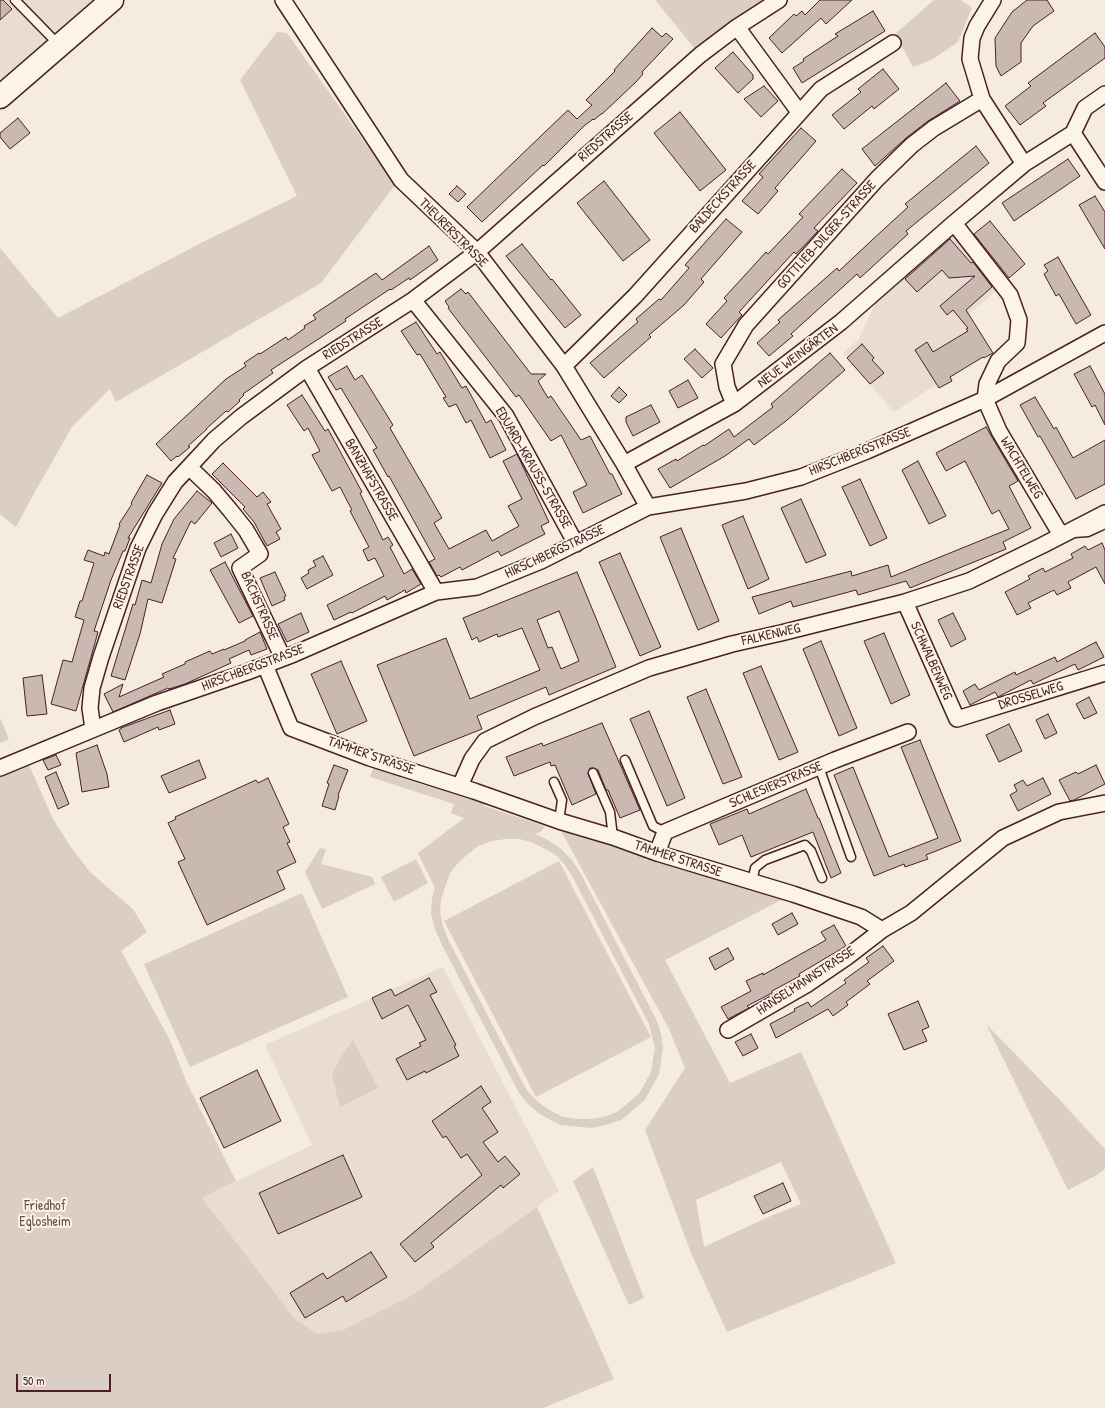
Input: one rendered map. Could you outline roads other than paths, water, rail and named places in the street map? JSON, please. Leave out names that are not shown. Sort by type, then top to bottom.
[{"type":"main road","points":[[0,97],[112,0]]},
{"type":"street","name":"THEURERSTRASSE","points":[[283,0],[401,180],[477,252],[564,366],[624,464],[648,507]]},
{"type":"street","name":"RIEDSTRASSE","points":[[93,729],[90,708],[92,688],[138,548],[155,514],[175,482],[214,440],[241,417],[307,368],[413,300],[477,252],[700,55],[737,27],[779,0]]},
{"type":"street","points":[[993,0],[972,38],[970,59],[982,99],[1024,164]]},
{"type":"street","points":[[737,27],[799,112]]},
{"type":"street","name":"BALDECKSTRASSE","points":[[564,366],[635,296],[820,89],[893,43]]},
{"type":"street","points":[[1105,94],[1085,108],[1073,133],[1105,182]]},
{"type":"street","name":"GOTTLIEB-DILGER-STRASSE","points":[[734,404],[727,387],[724,364],[746,325],[877,179],[912,145],[934,128],[982,99]]},
{"type":"street","name":"NEUE WEINGÄRTEN","points":[[624,464],[734,404],[841,322],[1024,164],[1073,133]]},
{"type":"street","points":[[954,223],[1010,296],[1019,320],[1017,343],[998,361],[987,384],[986,399]]},
{"type":"street","name":"EDUARD-KRAUSS-STRASSE","points":[[413,300],[506,416],[576,544]]},
{"type":"street","name":"HIRSCHBERGSTRASSE","points":[[0,768],[157,703],[283,658],[436,592],[477,587],[541,561],[648,507],[746,491],[801,477],[866,451],[986,399],[1105,333]]},
{"type":"street","name":"BANZHAFSTRASSE","points":[[307,368],[436,592]]},
{"type":"street","name":"WACHTELWEG","points":[[986,399],[999,431],[1061,535]]},
{"type":"street","name":"BACHSTRASSE","points":[[189,467],[214,491],[230,510],[246,530],[260,554],[240,568],[283,658]]},
{"type":"street","name":"FALKENWEG","points":[[460,786],[472,759],[485,741],[534,717],[649,668],[732,644],[905,602],[969,581],[1105,513]]},
{"type":"street","name":"SCHWALBENWEG","points":[[905,602],[957,719]]},
{"type":"street","name":"TAMMER STRASSE","points":[[265,665],[291,728],[370,758],[460,786],[559,821],[613,837],[657,853],[793,894],[860,918],[882,930]]},
{"type":"street","name":"DROSSELWEG","points":[[957,719],[1105,673]]},
{"type":"street","name":"SCHLESIERSTRASSE","points":[[665,832],[818,767],[908,732]]},
{"type":"street","points":[[882,930],[911,913],[1003,838],[1059,812],[1105,802]]},
{"type":"street","points":[[657,853],[665,832]]},
{"type":"street","name":"HANSELMANNSTRASSE","points":[[728,1030],[806,985],[882,930]]},
{"type":"lane","points":[[15,0],[60,45]]},
{"type":"lane","points":[[1061,535],[1088,532],[1105,524]]},
{"type":"lane","points":[[625,760],[653,826],[665,832]]},
{"type":"lane","points":[[818,767],[851,857]]},
{"type":"lane","points":[[593,773],[610,812],[613,837]]},
{"type":"lane","points":[[554,782],[562,800],[559,821]]},
{"type":"lane","points":[[752,882],[755,868],[765,860],[805,845],[811,851],[822,878]]},
{"type":"park label","name":"Friedhof Eglosheim","points":[[45,1214]]}]
